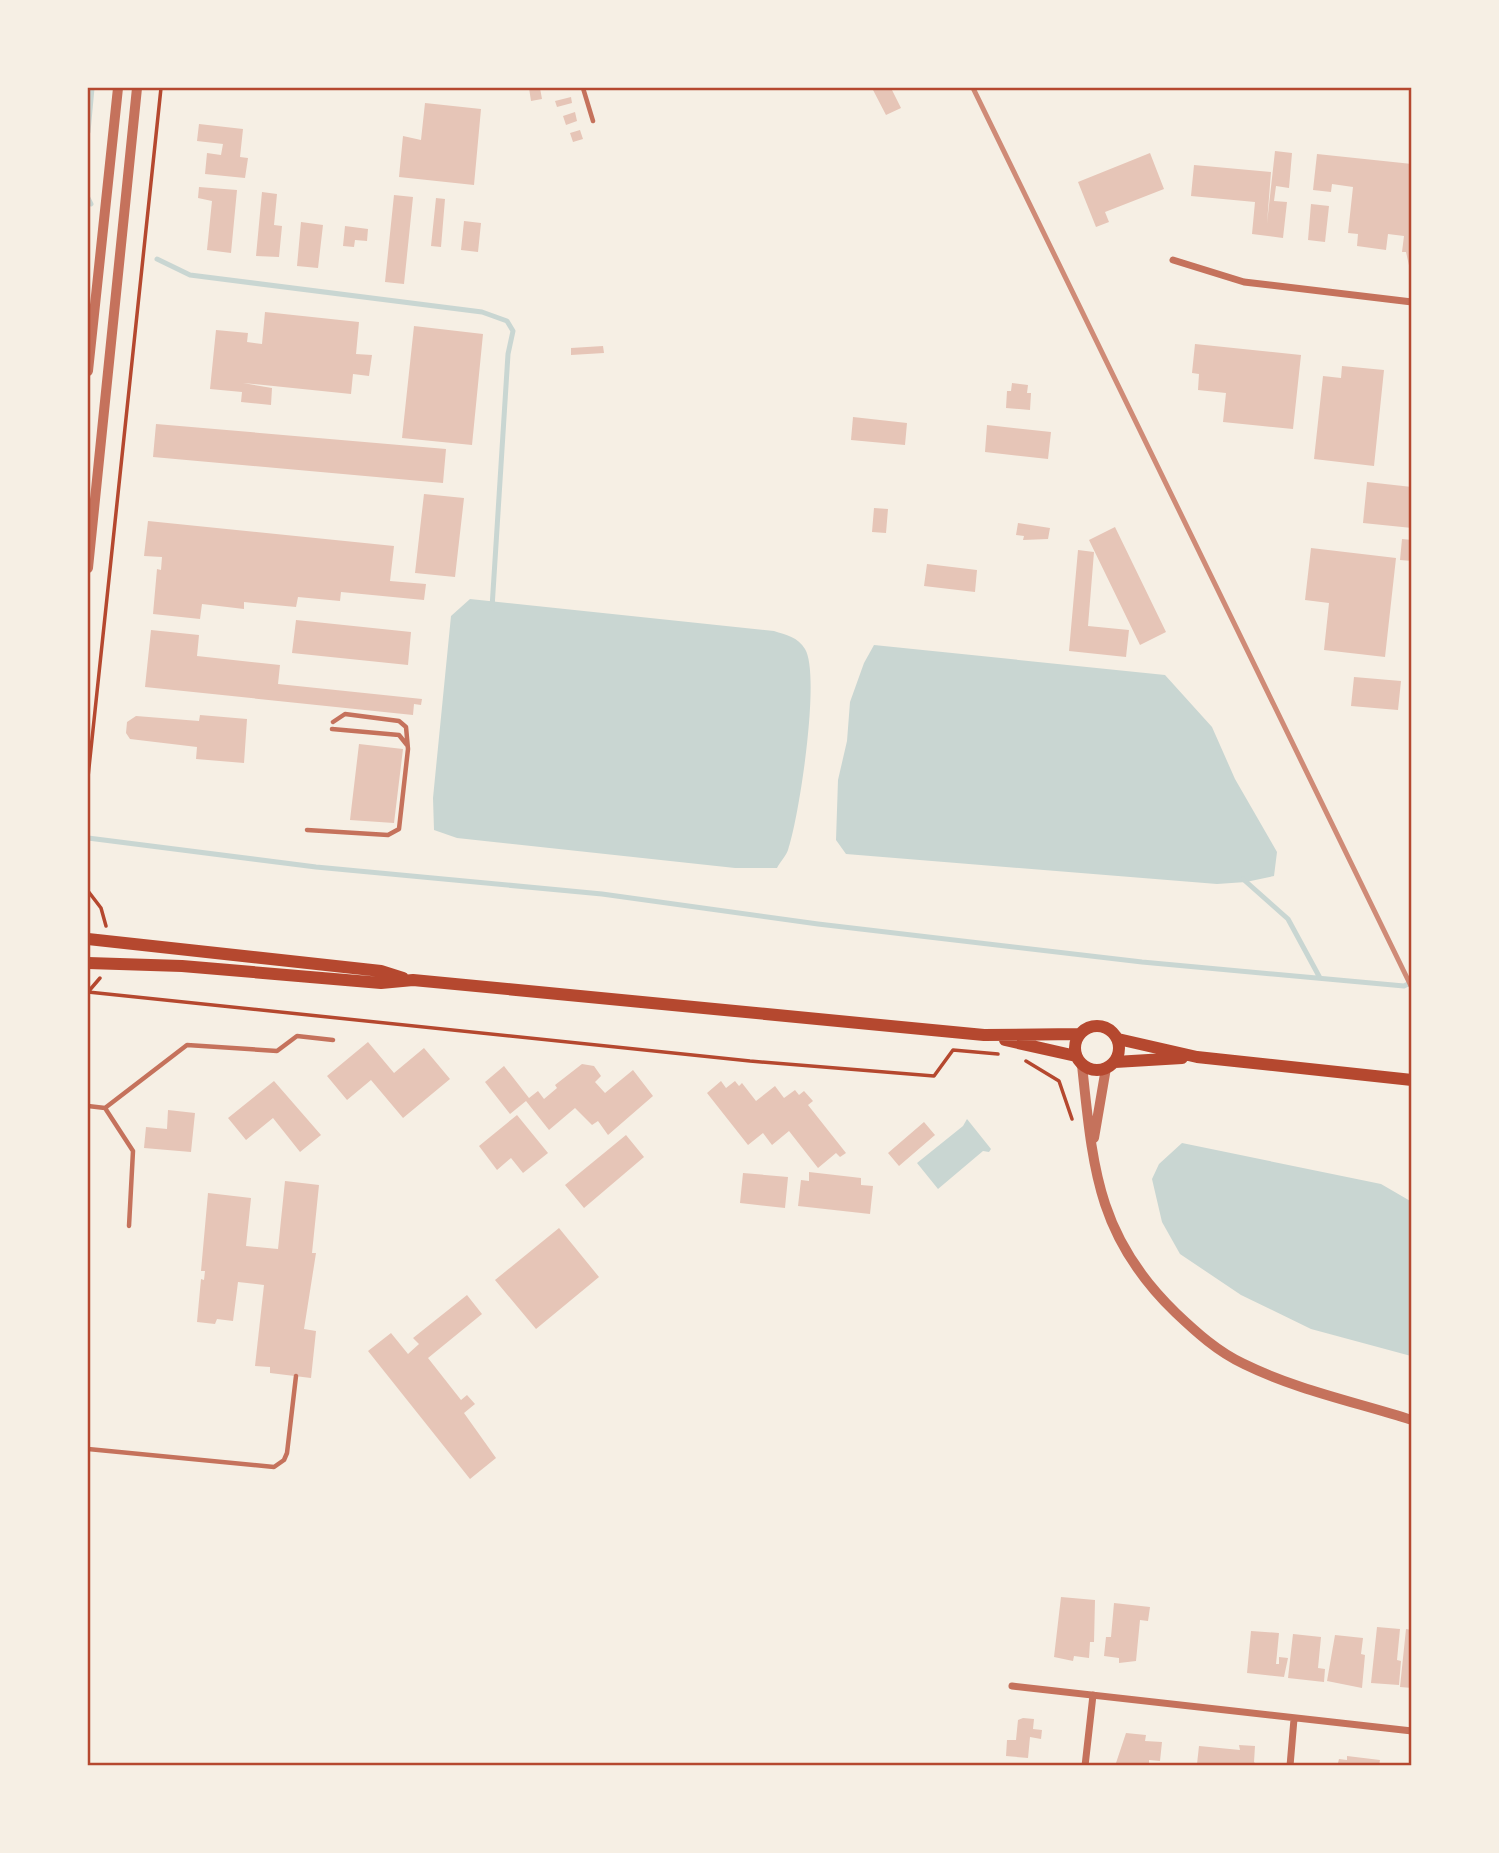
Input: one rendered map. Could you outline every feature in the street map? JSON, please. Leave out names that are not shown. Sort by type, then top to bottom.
[{"type":"main road","points":[[88,939],[381,971],[413,980],[984,1035],[1079,1034],[1090,1027],[1103,1026],[1118,1039],[1197,1057],[1412,1080]]},
{"type":"main road","points":[[88,963],[182,966],[381,983],[413,980]]},
{"type":"main road","points":[[1079,1034],[1075,1045],[1079,1060]]},
{"type":"main road","points":[[984,1035],[1079,1060],[1094,1070],[1111,1065],[1197,1057]]},
{"type":"main road","points":[[1111,1065],[1119,1051],[1118,1039]]},
{"type":"street","points":[[88,371],[118,88]]},
{"type":"street","points":[[88,568],[137,88]]},
{"type":"street","points":[[1173,260],[1244,282],[1412,302]]},
{"type":"street","points":[[1079,1060],[1091,1150],[1102,1200],[1125,1251],[1158,1295],[1208,1342],[1242,1363],[1277,1378],[1412,1420]]},
{"type":"street","points":[[1091,1150],[1111,1065]]},
{"type":"street","points":[[1012,1686],[1412,1731]]},
{"type":"street","points":[[1085,1766],[1093,1695]]},
{"type":"street","points":[[1290,1766],[1294,1719]]},
{"type":"lane","points":[[583,88],[593,121]]},
{"type":"lane","points":[[307,830],[388,835],[396,833],[408,747],[406,727],[400,721],[345,714],[333,722]]},
{"type":"lane","points":[[332,730],[399,735],[408,747]]},
{"type":"lane","points":[[88,1106],[104,1108],[187,1045],[276,1051],[297,1036],[333,1040]]},
{"type":"lane","points":[[104,1108],[133,1151],[129,1226]]},
{"type":"lane","points":[[88,1448],[274,1467],[287,1453],[296,1376]]},
{"type":"path","points":[[88,777],[160,88]]},
{"type":"path","points":[[88,891],[101,908],[108,933]]},
{"type":"path","points":[[88,992],[102,976]]},
{"type":"path","points":[[88,992],[750,1061],[934,1076],[953,1050],[1003,1054]]},
{"type":"path","points":[[1018,1058],[1047,1071],[1059,1081],[1072,1119]]},
{"type":"shaded area","points":[[470,599],[774,631],[799,642],[805,649],[809,664],[811,687],[807,747],[793,833],[787,852],[777,868],[735,868],[457,838],[434,830],[433,798],[451,616]]},
{"type":"shaded area","points":[[874,645],[1165,675],[1212,727],[1235,779],[1277,852],[1274,876],[1217,884],[846,854],[836,840],[838,780],[847,741],[850,702],[864,663]]},
{"type":"shaded area","points":[[967,1119],[991,1149],[989,1152],[983,1151],[938,1189],[917,1163],[963,1126]]},
{"type":"shaded area","points":[[1182,1143],[1381,1184],[1412,1202],[1411,1356],[1311,1329],[1241,1295],[1180,1254],[1162,1222],[1152,1179],[1159,1164]]},
{"type":"building","points":[[529,88],[540,88],[542,99],[531,101]]},
{"type":"building","points":[[872,88],[891,88],[901,108],[886,115]]},
{"type":"building","points":[[571,97],[572,103],[557,107],[555,101]]},
{"type":"building","points":[[425,103],[481,109],[474,185],[399,177],[403,136],[421,140]]},
{"type":"building","points":[[575,112],[577,121],[566,125],[563,116]]},
{"type":"building","points":[[199,124],[243,129],[240,157],[248,158],[245,178],[205,174],[207,153],[221,155],[223,144],[197,141]]},
{"type":"building","points":[[580,130],[583,139],[573,142],[570,133]]},
{"type":"building","points":[[1275,151],[1292,153],[1289,188],[1276,186],[1274,201],[1287,202],[1283,238],[1252,234],[1255,202],[1191,196],[1194,165],[1271,172],[1267,223]]},
{"type":"building","points":[[1150,153],[1164,189],[1105,212],[1109,222],[1096,227],[1078,182]]},
{"type":"building","points":[[1317,154],[1412,164],[1412,279],[1406,252],[1402,252],[1404,236],[1388,234],[1386,250],[1357,246],[1358,234],[1348,233],[1353,187],[1332,184],[1331,192],[1313,190]]},
{"type":"building","points":[[199,187],[237,190],[231,253],[207,250],[212,201],[198,198]]},
{"type":"building","points":[[262,192],[277,194],[274,225],[282,226],[279,257],[256,256]]},
{"type":"building","points":[[394,195],[413,197],[404,284],[385,282]]},
{"type":"building","points":[[436,198],[445,199],[441,247],[431,246]]},
{"type":"building","points":[[1311,204],[1329,206],[1325,242],[1308,240]]},
{"type":"building","points":[[464,221],[481,223],[478,252],[461,250]]},
{"type":"building","points":[[301,222],[323,225],[318,268],[297,266]]},
{"type":"building","points":[[345,226],[368,229],[367,241],[355,240],[354,247],[343,246]]},
{"type":"building","points":[[265,312],[359,322],[356,354],[372,355],[369,376],[353,374],[351,394],[243,383],[272,388],[271,405],[241,402],[242,392],[210,389],[216,330],[248,333],[247,342],[262,344]]},
{"type":"building","points":[[414,326],[483,334],[472,445],[402,438]]},
{"type":"building","points":[[1195,344],[1301,355],[1293,429],[1223,422],[1226,393],[1198,390],[1199,374],[1192,373]]},
{"type":"building","points":[[603,346],[604,353],[571,355],[571,348]]},
{"type":"building","points":[[1342,366],[1384,370],[1374,466],[1314,459],[1323,376],[1341,378]]},
{"type":"building","points":[[1012,383],[1028,385],[1027,393],[1031,393],[1030,410],[1006,408],[1007,391],[1011,391]]},
{"type":"building","points":[[853,417],[907,423],[905,445],[851,440]]},
{"type":"building","points":[[156,424],[446,449],[443,483],[153,457]]},
{"type":"building","points":[[987,425],[1051,432],[1048,459],[985,452]]},
{"type":"building","points":[[1367,482],[1412,487],[1412,528],[1363,523]]},
{"type":"building","points":[[424,494],[464,498],[455,577],[415,573]]},
{"type":"building","points":[[874,508],[888,509],[886,533],[872,532]]},
{"type":"building","points":[[148,521],[394,546],[390,581],[426,584],[424,600],[341,592],[340,601],[298,597],[296,607],[244,602],[244,609],[202,604],[200,619],[153,614],[157,569],[161,570],[162,557],[144,556]]},
{"type":"building","points":[[1018,523],[1050,528],[1048,539],[1023,540],[1024,536],[1016,535]]},
{"type":"building","points":[[1115,527],[1166,632],[1140,645],[1089,540]]},
{"type":"building","points":[[1402,539],[1412,540],[1412,561],[1400,560]]},
{"type":"building","points":[[1311,548],[1396,558],[1385,657],[1324,650],[1329,603],[1305,600]]},
{"type":"building","points":[[1078,550],[1094,552],[1088,626],[1129,630],[1126,657],[1069,651]]},
{"type":"building","points":[[927,564],[977,570],[975,592],[924,586]]},
{"type":"building","points":[[296,620],[411,632],[408,665],[292,653]]},
{"type":"building","points":[[151,630],[199,635],[197,656],[280,665],[278,684],[422,699],[421,705],[414,704],[413,715],[145,687]]},
{"type":"building","points":[[1354,677],[1401,681],[1398,710],[1351,706]]},
{"type":"building","points":[[200,715],[247,719],[244,763],[196,759],[197,747],[130,739],[126,733],[127,722],[136,716],[199,721]]},
{"type":"building","points":[[359,744],[403,749],[394,823],[350,820]]},
{"type":"building","points":[[368,1042],[394,1073],[424,1048],[450,1079],[403,1118],[371,1080],[347,1100],[327,1076]]},
{"type":"building","points":[[582,1064],[594,1066],[601,1076],[595,1082],[605,1093],[633,1070],[653,1096],[608,1135],[598,1121],[592,1125],[575,1108],[549,1130],[526,1101],[510,1114],[485,1082],[504,1066],[529,1098],[538,1091],[544,1099],[557,1088],[555,1085]]},
{"type":"building","points":[[274,1081],[321,1135],[300,1152],[273,1118],[246,1140],[228,1118]]},
{"type":"building","points":[[721,1081],[726,1088],[735,1081],[739,1086],[742,1083],[756,1101],[775,1086],[784,1098],[795,1090],[799,1095],[804,1091],[813,1101],[808,1105],[846,1153],[840,1157],[836,1153],[818,1168],[789,1131],[772,1145],[763,1133],[748,1145],[707,1093]]},
{"type":"building","points":[[168,1110],[195,1113],[191,1152],[144,1148],[146,1127],[167,1129]]},
{"type":"building","points":[[517,1115],[548,1153],[523,1173],[511,1158],[497,1170],[479,1146]]},
{"type":"building","points":[[924,1122],[935,1135],[899,1166],[888,1153]]},
{"type":"building","points":[[626,1135],[644,1157],[584,1208],[565,1185]]},
{"type":"building","points":[[809,1172],[861,1178],[861,1185],[873,1186],[870,1214],[798,1206],[801,1180],[809,1181]]},
{"type":"building","points":[[743,1173],[788,1177],[785,1208],[740,1203]]},
{"type":"building","points":[[285,1181],[319,1185],[312,1253],[316,1253],[304,1329],[316,1331],[311,1378],[270,1373],[270,1367],[255,1366],[264,1285],[238,1282],[233,1321],[217,1319],[215,1324],[197,1322],[201,1279],[204,1280],[205,1271],[201,1271],[208,1193],[251,1198],[246,1246],[278,1249]]},
{"type":"building","points":[[559,1228],[599,1277],[536,1329],[495,1280]]},
{"type":"building","points":[[467,1295],[482,1314],[428,1358],[461,1400],[467,1395],[475,1404],[464,1413],[496,1458],[470,1479],[368,1351],[391,1333],[408,1354],[419,1344],[413,1338]]},
{"type":"building","points":[[1061,1597],[1095,1600],[1094,1642],[1090,1642],[1089,1658],[1074,1656],[1073,1661],[1054,1657]]},
{"type":"building","points":[[1114,1603],[1150,1607],[1148,1621],[1140,1620],[1136,1661],[1119,1663],[1119,1658],[1104,1656],[1106,1637],[1111,1637]]},
{"type":"building","points":[[1377,1627],[1400,1629],[1397,1660],[1401,1661],[1399,1685],[1371,1683]]},
{"type":"building","points":[[1406,1629],[1412,1630],[1412,1688],[1400,1687]]},
{"type":"building","points":[[1251,1631],[1279,1633],[1276,1664],[1279,1664],[1279,1657],[1288,1658],[1284,1677],[1247,1673]]},
{"type":"building","points":[[1293,1634],[1321,1637],[1318,1668],[1325,1669],[1324,1682],[1288,1678]]},
{"type":"building","points":[[1335,1635],[1363,1638],[1361,1654],[1365,1655],[1362,1688],[1327,1681]]},
{"type":"building","points":[[1034,1719],[1033,1729],[1042,1730],[1041,1739],[1030,1737],[1028,1758],[1006,1756],[1007,1740],[1016,1740],[1018,1720]]},
{"type":"building","points":[[1126,1733],[1146,1735],[1145,1741],[1162,1742],[1160,1761],[1149,1760],[1149,1766],[1115,1766]]},
{"type":"building","points":[[1239,1745],[1255,1746],[1254,1762],[1258,1766],[1197,1764],[1199,1746],[1240,1750]]},
{"type":"building","points":[[1347,1756],[1380,1760],[1379,1766],[1330,1766],[1331,1763],[1338,1763],[1339,1759],[1347,1760]]},
{"type":"waterway","points":[[88,132],[92,88]]},
{"type":"waterway","points":[[88,198],[91,204]]},
{"type":"waterway","points":[[157,259],[190,275],[482,312],[507,321],[513,331],[508,354],[492,608]]},
{"type":"waterway","points":[[88,838],[316,867],[602,894],[818,924],[1142,962],[1404,986],[1412,982]]},
{"type":"waterway","points":[[1243,879],[1288,919],[1320,978]]},
{"type":"railway","points":[[973,88],[1412,988]]}]
